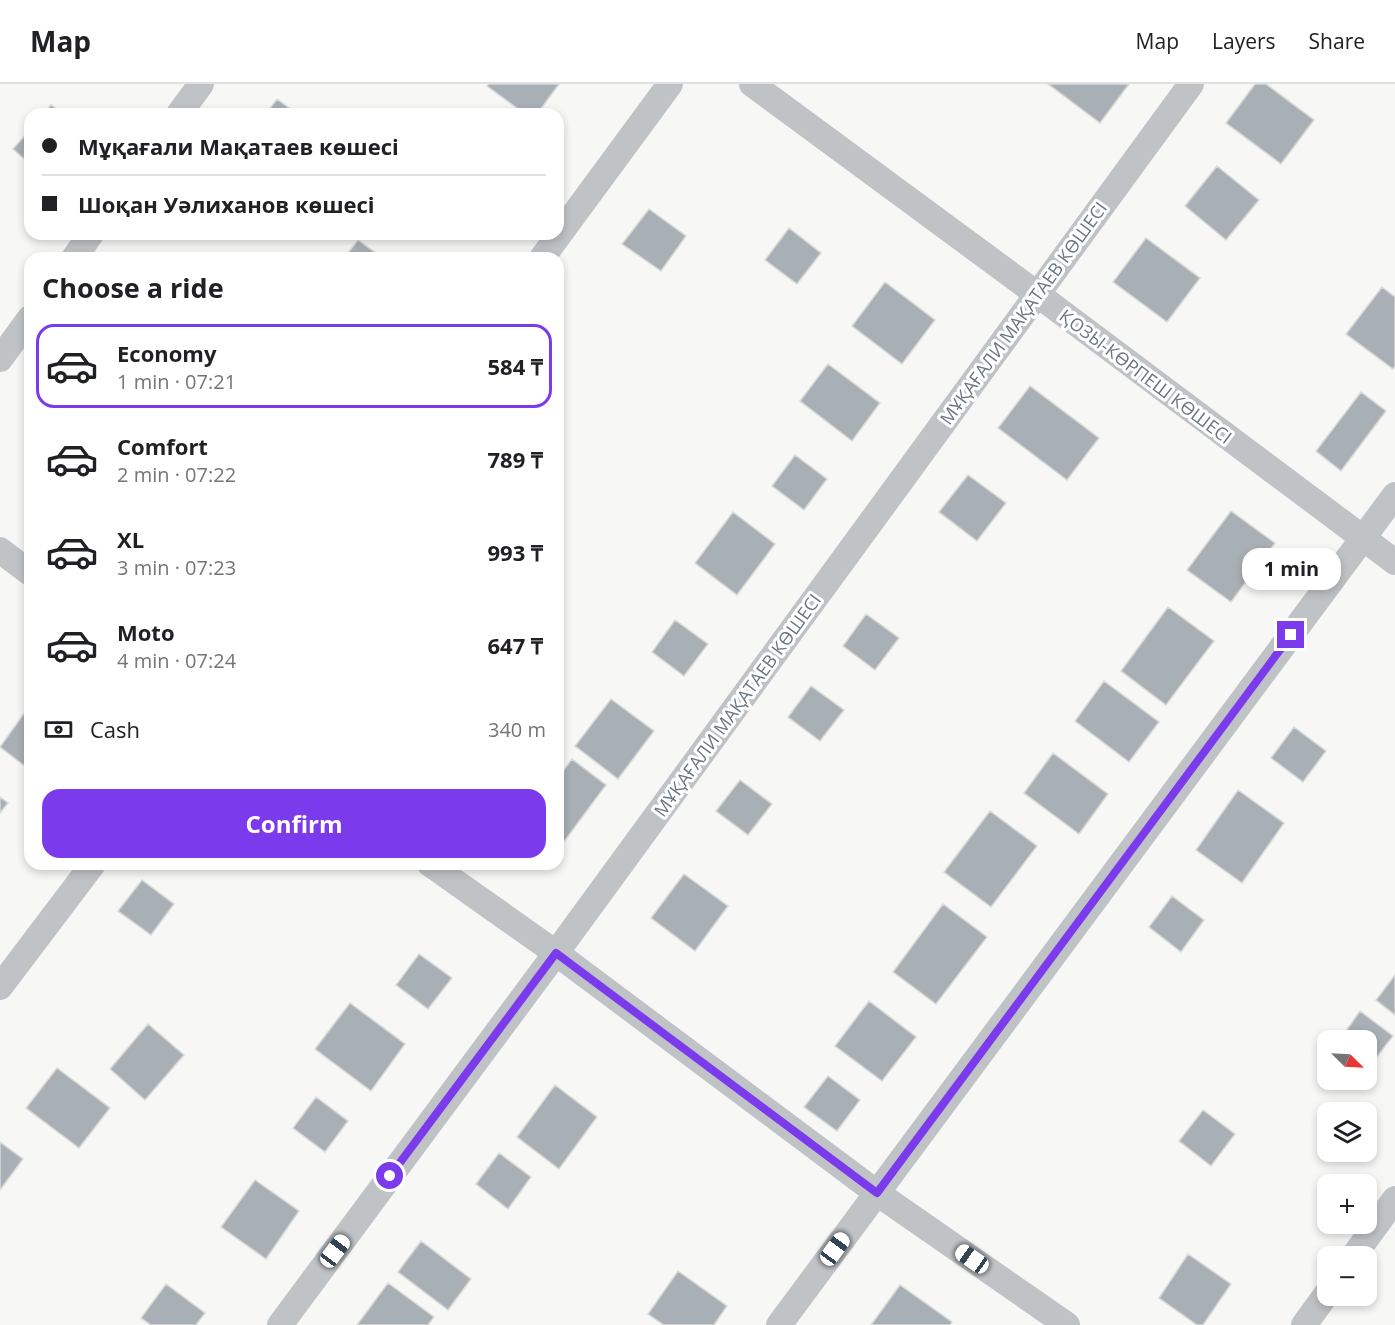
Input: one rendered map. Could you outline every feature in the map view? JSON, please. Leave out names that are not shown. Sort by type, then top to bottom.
[{"type":"street","points":[[183,108],[201,84]]},
{"type":"street","points":[[564,229],[670,84]]},
{"type":"street","name":"ҚОЗЫ-КӨРПЕШ КӨШЕСІ","points":[[752,84],[1395,562]]},
{"type":"street","name":"МҰҚАҒАЛИ МАҚАТАЕВ КӨШЕСІ","points":[[280,1325],[556,953],[1191,84]]},
{"type":"street","points":[[0,359],[24,326]]},
{"type":"street","points":[[779,1325],[1395,495]]},
{"type":"street","points":[[0,550],[24,568]]},
{"type":"street","points":[[0,987],[88,870]]},
{"type":"street","points":[[438,870],[556,953],[877,1193],[1067,1325]]},
{"type":"street","points":[[1361,1246],[1395,1199]]},
{"type":"street","points":[[1304,1325],[1318,1306]]},
{"type":"building","points":[[489,84],[559,84],[541,108],[517,108],[487,86]]},
{"type":"building","points":[[1048,84],[1129,84],[1100,123]]},
{"type":"building","points":[[1255,84],[1266,84],[1314,120],[1281,164],[1226,123]]},
{"type":"building","points":[[277,99],[289,108],[270,108]]},
{"type":"building","points":[[24,137],[24,159],[13,149]]},
{"type":"building","points":[[1217,166],[1259,200],[1226,240],[1185,206]]},
{"type":"building","points":[[649,209],[686,236],[661,271],[622,244]]},
{"type":"building","points":[[789,228],[821,253],[797,284],[765,260]]},
{"type":"building","points":[[1146,238],[1200,278],[1167,322],[1113,282]]},
{"type":"building","points":[[358,240],[375,252],[349,252]]},
{"type":"building","points":[[885,282],[935,320],[902,364],[852,326]]},
{"type":"building","points":[[1382,287],[1395,297],[1395,366],[1393,369],[1346,334]]},
{"type":"building","points":[[828,364],[880,403],[852,441],[800,401]]},
{"type":"building","points":[[1030,386],[1099,438],[1067,480],[998,428]]},
{"type":"building","points":[[1361,392],[1386,411],[1341,471],[1316,451]]},
{"type":"building","points":[[795,455],[827,479],[804,510],[772,486]]},
{"type":"building","points":[[968,475],[1006,503],[977,541],[939,512]]},
{"type":"building","points":[[1231,511],[1275,543],[1231,602],[1187,570]]},
{"type":"building","points":[[733,512],[775,544],[737,595],[695,563]]},
{"type":"building","points":[[1168,607],[1214,641],[1166,705],[1121,671]]},
{"type":"building","points":[[866,614],[899,638],[875,670],[843,646]]},
{"type":"building","points":[[675,620],[708,644],[684,676],[652,652]]},
{"type":"building","points":[[1104,681],[1159,722],[1129,762],[1075,721]]},
{"type":"building","points":[[811,686],[844,710],[820,741],[788,717]]},
{"type":"building","points":[[611,699],[654,731],[618,779],[575,746]]},
{"type":"building","points":[[24,713],[24,765],[0,747]]},
{"type":"building","points":[[1294,727],[1326,751],[1303,782],[1271,758]]},
{"type":"building","points":[[1053,753],[1108,794],[1079,834],[1024,793]]},
{"type":"building","points":[[572,759],[606,785],[564,842],[564,770]]},
{"type":"building","points":[[740,780],[772,804],[748,835],[716,811]]},
{"type":"building","points":[[1238,790],[1284,823],[1242,883],[1196,850]]},
{"type":"building","points":[[0,797],[8,803],[0,813]]},
{"type":"building","points":[[990,811],[1037,846],[991,907],[944,872]]},
{"type":"building","points":[[684,874],[728,906],[695,951],[651,918]]},
{"type":"building","points":[[142,880],[174,904],[151,935],[118,911]]},
{"type":"building","points":[[1172,896],[1204,920],[1181,952],[1149,927]]},
{"type":"building","points":[[943,904],[987,937],[936,1004],[893,972]]},
{"type":"building","points":[[419,954],[452,978],[428,1009],[396,985]]},
{"type":"building","points":[[1395,975],[1395,1015],[1376,1000]]},
{"type":"building","points":[[869,1001],[916,1037],[882,1081],[835,1046]]},
{"type":"building","points":[[350,1003],[405,1044],[371,1091],[315,1049]]},
{"type":"building","points":[[1360,1011],[1393,1036],[1377,1057],[1377,1030],[1347,1030]]},
{"type":"building","points":[[148,1024],[184,1055],[145,1100],[110,1069]]},
{"type":"building","points":[[57,1068],[110,1108],[79,1148],[26,1108]]},
{"type":"building","points":[[828,1076],[860,1100],[837,1131],[804,1107]]},
{"type":"building","points":[[555,1085],[597,1117],[559,1169],[517,1137]]},
{"type":"building","points":[[316,1097],[348,1121],[325,1152],[293,1128]]},
{"type":"building","points":[[1203,1110],[1235,1134],[1211,1166],[1179,1141]]},
{"type":"building","points":[[0,1142],[23,1159],[0,1190]]},
{"type":"building","points":[[499,1153],[531,1177],[508,1209],[476,1184]]},
{"type":"building","points":[[255,1180],[299,1211],[266,1259],[221,1227]]},
{"type":"building","points":[[421,1241],[471,1279],[448,1310],[398,1272]]},
{"type":"building","points":[[1188,1254],[1231,1284],[1203,1325],[1197,1325],[1159,1298]]},
{"type":"building","points":[[678,1271],[727,1306],[714,1325],[664,1325],[648,1314]]},
{"type":"building","points":[[388,1283],[434,1317],[428,1325],[357,1325]]},
{"type":"building","points":[[166,1284],[205,1313],[196,1325],[151,1325],[141,1318]]},
{"type":"building","points":[[900,1285],[952,1322],[950,1325],[871,1325]]},
{"type":"route","points":[[390,1176],[556,953],[877,1193],[1291,635]]}]
